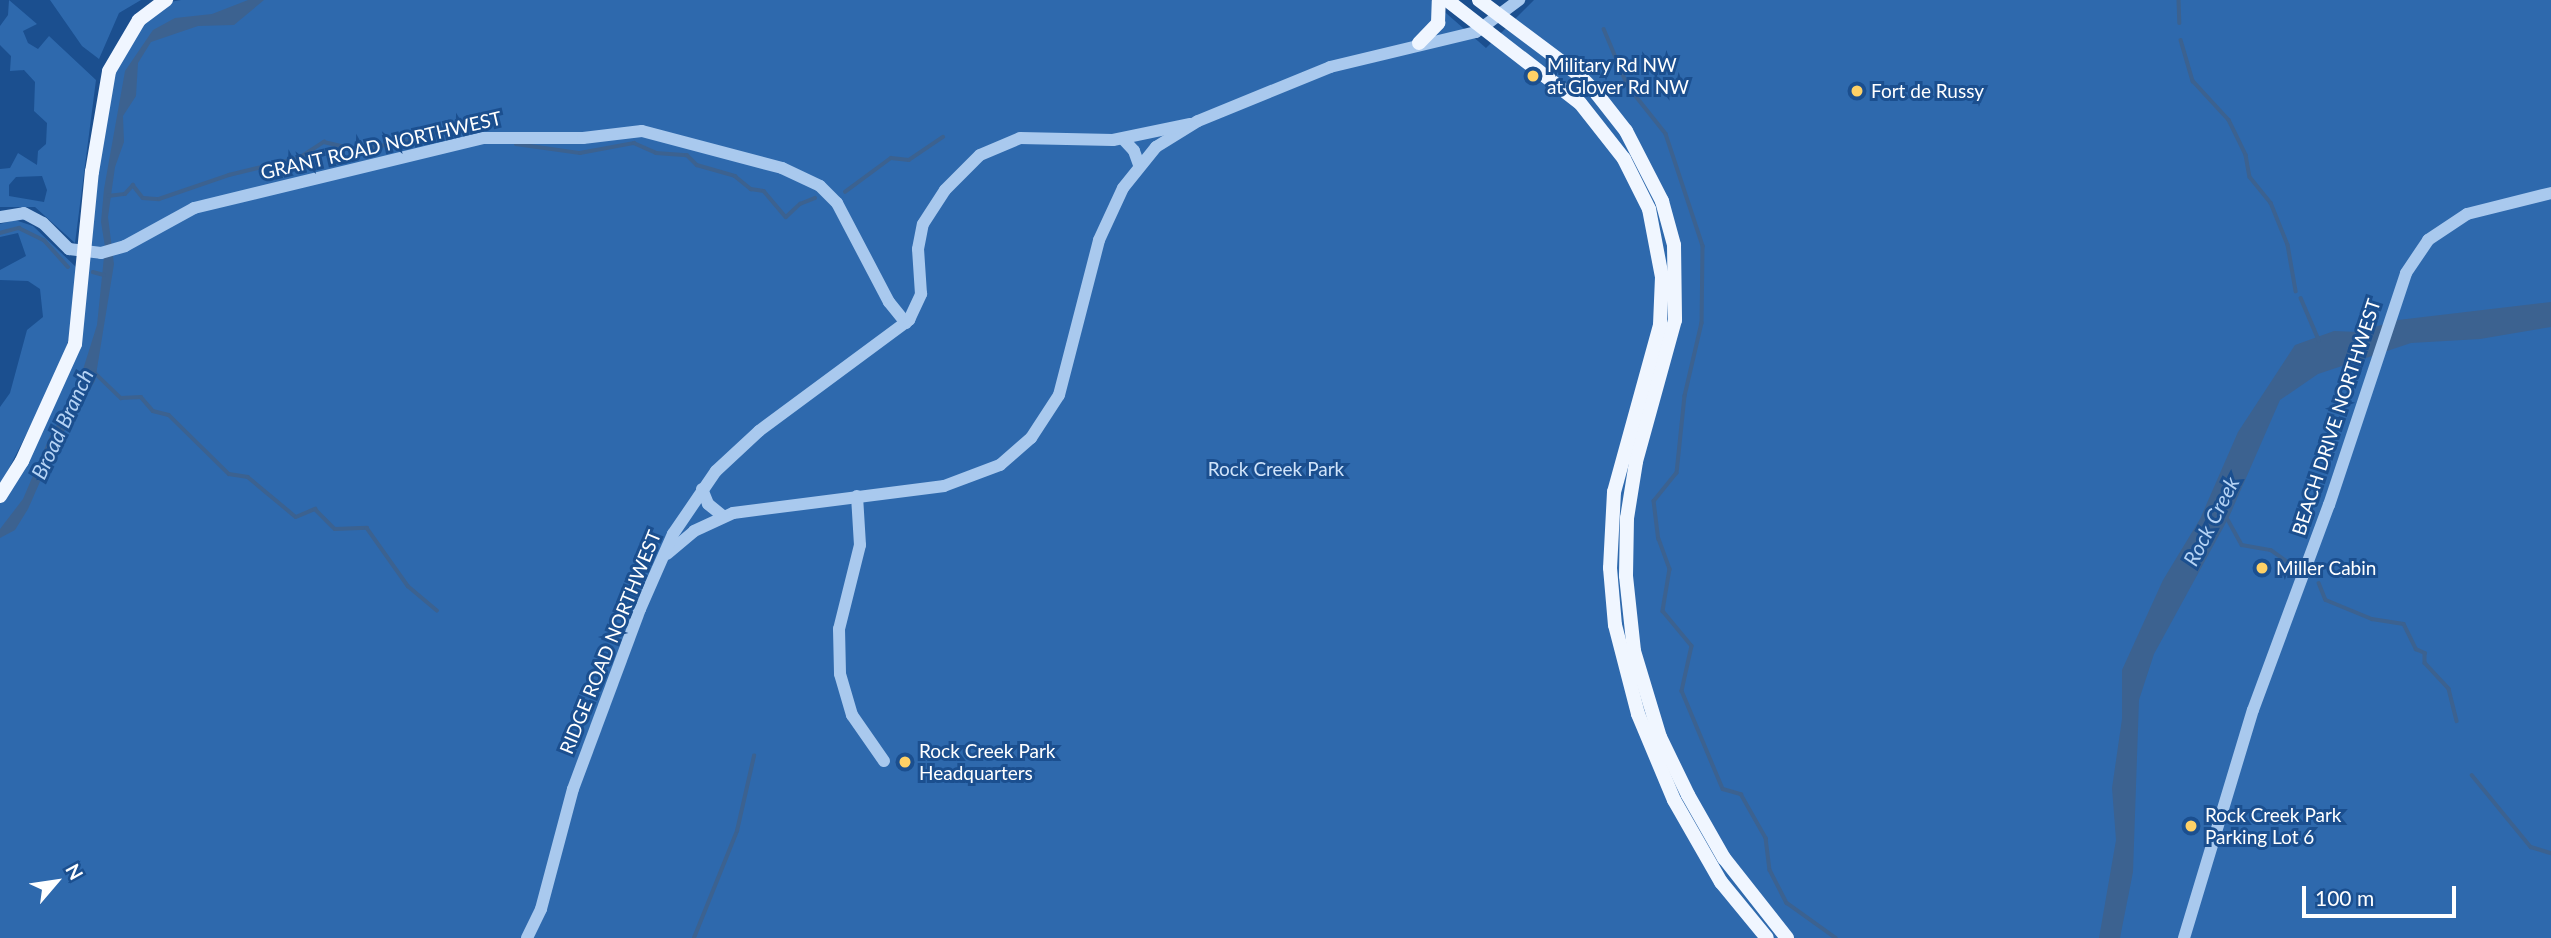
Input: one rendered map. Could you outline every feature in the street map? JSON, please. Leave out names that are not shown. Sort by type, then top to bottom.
[{"type":"main road","points":[[0,496],[16,474],[71,358],[80,316],[92,172],[109,71],[139,20],[166,0]]},
{"type":"main road","points":[[1419,43],[1438,23],[1439,0]]},
{"type":"main road","points":[[1447,0],[1563,89],[1595,119],[1624,159],[1649,209],[1660,258],[1661,313],[1614,492],[1610,568],[1615,625],[1638,714],[1674,800],[1721,882],[1767,938]]},
{"type":"main road","points":[[1479,0],[1578,74],[1597,94],[1626,131],[1662,201],[1674,246],[1675,306],[1668,354],[1636,462],[1627,518],[1626,576],[1634,651],[1660,737],[1688,795],[1724,858],[1787,938]]},
{"type":"street","points":[[662,559],[694,531],[723,516],[965,481],[1000,465],[1031,438],[1059,395],[1094,254],[1115,204],[1139,165],[1158,144],[1190,124],[1331,67],[1485,28],[1519,0]]},
{"type":"street","name":"RIDGE ROAD NORTHWEST","points":[[527,938],[541,909],[578,774],[662,559],[702,489],[743,444],[906,323],[921,294],[918,249],[923,224],[935,203],[972,162],[1020,138],[1123,139],[1190,124]]},
{"type":"street","name":"GRANT ROAD NORTHWEST","points":[[84,254],[108,251],[194,208],[489,136],[583,138],[642,131],[782,167],[820,186],[837,202],[889,302],[906,323]]},
{"type":"street","points":[[1123,139],[1134,151],[1139,165]]},
{"type":"street","name":"BEACH DRIVE NORTHWEST","points":[[2183,938],[2253,710],[2371,376],[2393,304],[2416,256],[2445,227],[2488,205],[2551,193]]},
{"type":"street","points":[[0,217],[12,213],[33,217],[69,249],[84,254]]},
{"type":"street","points":[[702,489],[708,504],[723,516]]},
{"type":"street","points":[[857,496],[859,559],[839,629],[840,674],[859,729],[884,761]]},
{"type":"green space","points":[[9,0],[37,24],[23,31],[28,43],[38,49],[49,36],[96,80],[75,243],[35,207],[0,207],[0,169],[10,168],[18,153],[37,165],[38,151],[46,144],[47,123],[34,111],[35,82],[24,70],[10,71],[11,56],[0,45],[0,26],[8,15]],"holes":[[[42,176],[47,190],[44,202],[9,196],[9,185],[16,177]]]},
{"type":"green space","points":[[50,0],[141,0],[119,13],[99,59],[82,46]]},
{"type":"green space","name":"Rock Creek Park","points":[[1431,0],[1486,48],[1534,0],[2551,0],[2551,938],[0,938],[0,502],[16,483],[81,343],[96,159],[115,71],[141,26],[170,2]]},
{"type":"green space","points":[[15,220],[33,226],[76,267],[72,329],[59,370],[0,486],[0,407],[10,393],[27,330],[43,317],[40,289],[28,281],[0,280],[0,270],[26,256],[18,233],[0,237],[0,224]]},
{"type":"water","name":"Broad Branch","points":[[248,0],[264,0],[234,25],[198,26],[151,42],[138,63],[136,96],[123,116],[124,142],[115,167],[108,217],[114,264],[95,381],[57,443],[28,509],[15,530],[0,538],[0,529],[23,499],[50,436],[75,395],[97,325],[105,247],[101,222],[104,189],[125,71],[153,30],[175,18],[212,14]]},
{"type":"water","name":"Rock Creek","points":[[2551,302],[2551,327],[2480,339],[2411,343],[2318,374],[2280,400],[2229,517],[2154,654],[2139,700],[2133,872],[2120,938],[2099,938],[2116,840],[2112,788],[2122,719],[2122,670],[2163,580],[2200,519],[2238,432],[2295,345],[2334,331],[2358,332],[2398,320]]},
{"type":"waterway","points":[[2179,0],[2180,23]]},
{"type":"waterway","points":[[1604,29],[1628,86],[1666,134],[1703,246],[1702,323],[1685,396],[1677,473],[1654,501],[1659,539],[1670,569],[1663,611],[1692,646],[1682,691],[1723,789],[1741,794],[1766,838],[1770,870],[1787,903],[1836,938]]},
{"type":"waterway","points":[[2181,40],[2193,81],[2229,120],[2246,155],[2250,177],[2271,203],[2288,245],[2296,291]]},
{"type":"waterway","points":[[108,196],[125,194],[133,185],[143,198],[159,199],[229,175],[299,158],[324,142],[360,150],[411,140],[418,133],[447,132]]},
{"type":"waterway","points":[[845,192],[891,158],[909,160],[943,137]]},
{"type":"waterway","points":[[516,144],[580,153],[634,143],[656,153],[687,155],[697,165],[735,176],[751,189],[764,191],[786,217],[800,204],[815,198]]},
{"type":"waterway","points":[[0,233],[19,228],[44,240],[68,267]]},
{"type":"waterway","points":[[93,272],[104,275]]},
{"type":"waterway","points":[[2301,298],[2319,340]]},
{"type":"waterway","name":"Broad Branch","points":[[93,371],[121,398],[141,397],[153,411],[169,415],[229,474],[248,477],[296,517],[315,509],[335,529],[367,528],[408,586],[437,610]]},
{"type":"waterway","name":"Rock Creek","points":[[2226,516],[2242,545],[2271,550],[2293,566]]},
{"type":"waterway","points":[[2319,583],[2326,600],[2372,619],[2404,624],[2416,649],[2425,653],[2425,663],[2449,689],[2457,721]]},
{"type":"waterway","points":[[694,938],[737,831],[754,756]]},
{"type":"waterway","points":[[2472,775],[2531,847],[2551,853]]},
{"type":"place","name":"Military Rd NW at Glover Rd NW","points":[[1533,76]]},
{"type":"place","name":"Fort de Russy","points":[[1857,91]]},
{"type":"place","name":"Miller Cabin","points":[[2262,568]]},
{"type":"place","name":"Rock Creek Park Headquarters","points":[[905,762]]},
{"type":"place","name":"Rock Creek Park Parking Lot 6","points":[[2191,826]]}]
